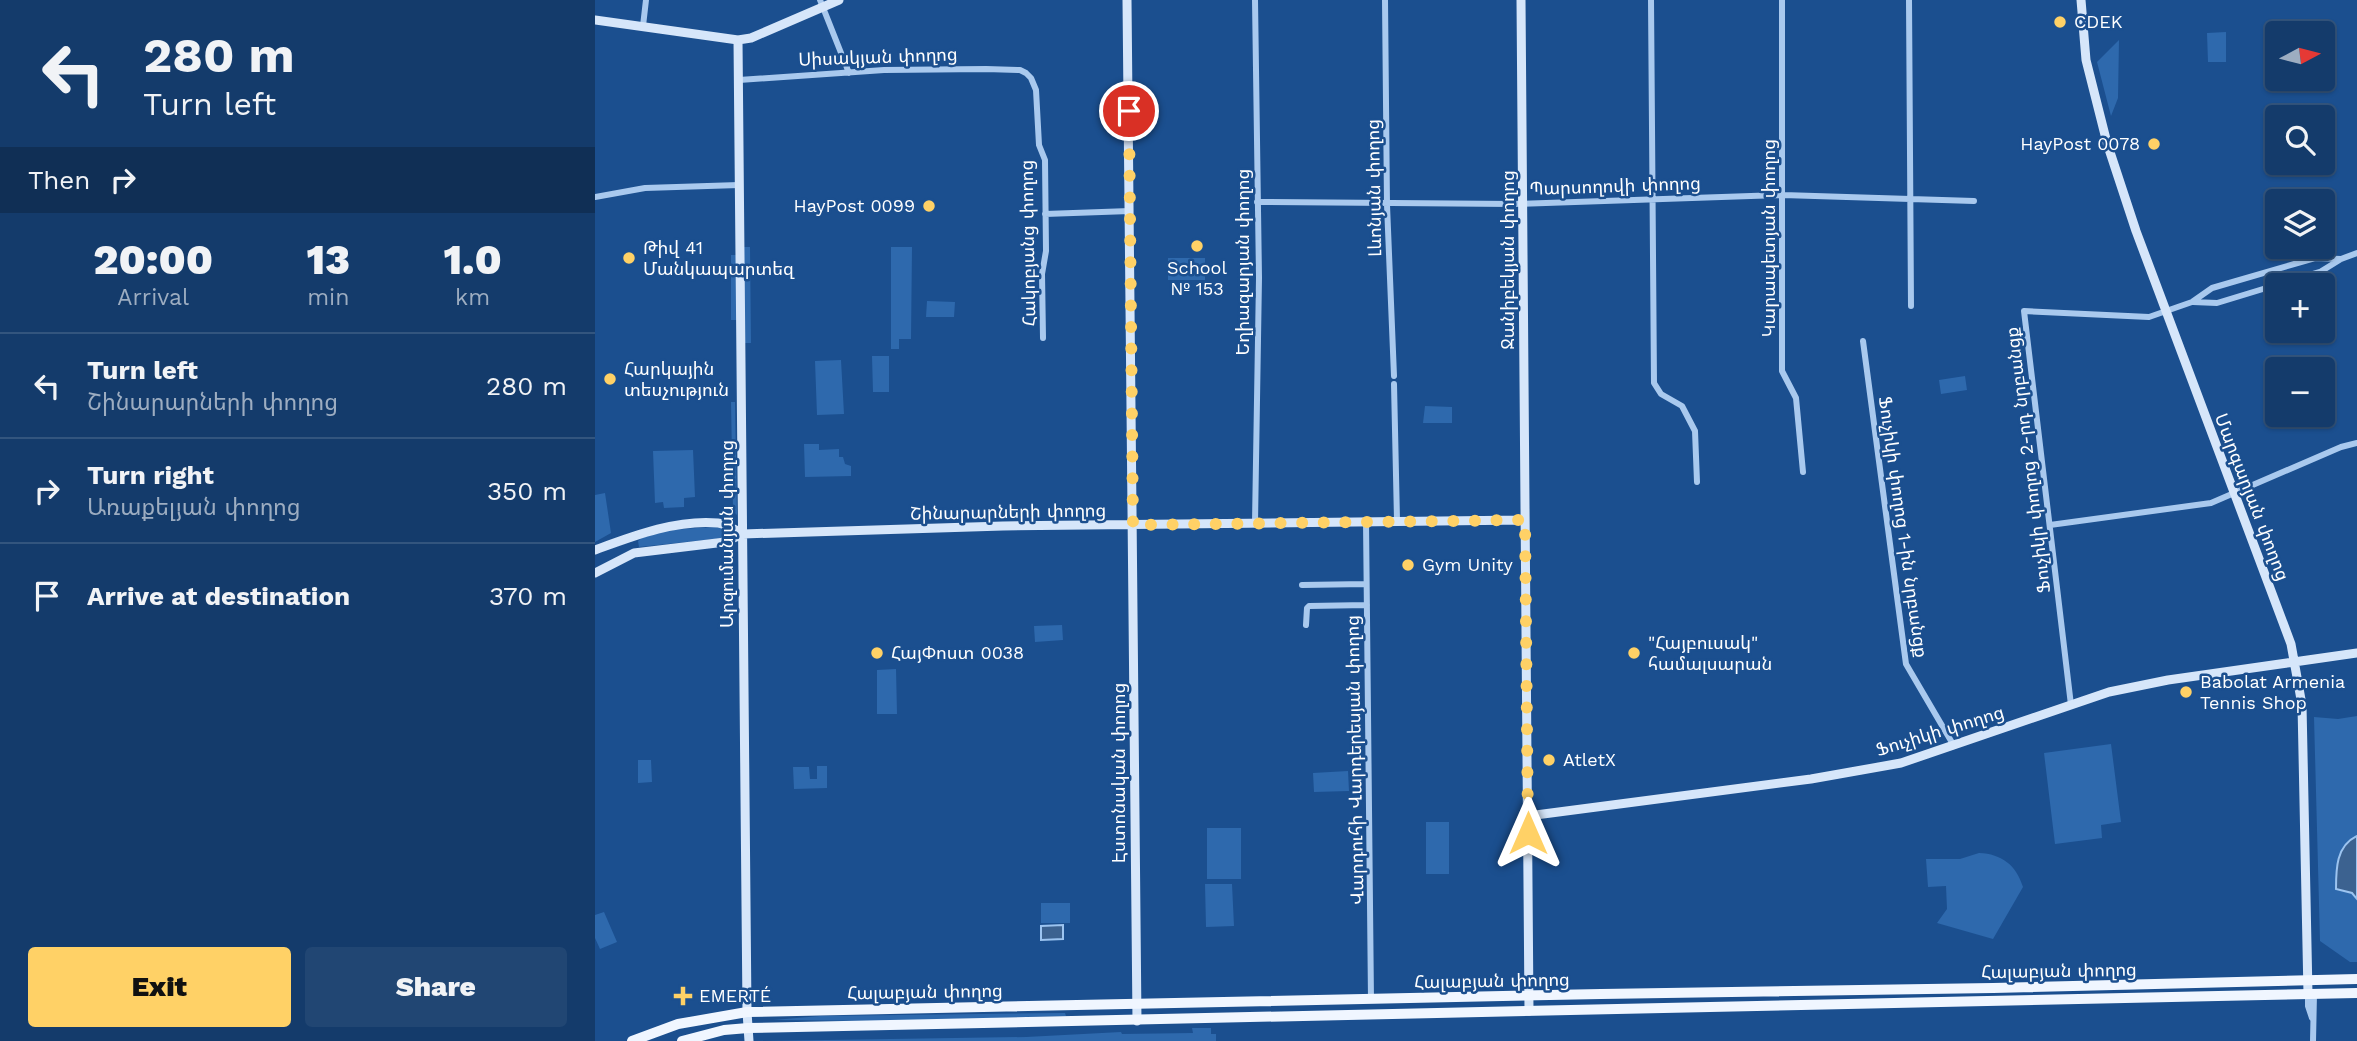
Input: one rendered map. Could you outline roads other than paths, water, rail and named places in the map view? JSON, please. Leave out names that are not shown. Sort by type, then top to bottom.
[{"type":"main road","points":[[595,20],[738,40],[751,38],[822,3],[839,0]]},
{"type":"main road","name":"Էստոնական փողոց","points":[[1126,0],[1137,1021]]},
{"type":"main road","name":"Ջանիբեկյան փողոց","points":[[1521,0],[1529,1012]]},
{"type":"main road","name":"Մարգարյան փողոց","points":[[2082,0],[2086,60],[2130,215],[2296,660],[2302,705],[2311,994]]},
{"type":"main road","name":"Արզումանյան փողոց","points":[[738,40],[749,1041]]},
{"type":"main road","name":"Շինարարների փողոց","points":[[595,573],[633,553],[725,542],[743,534],[957,527],[1525,520]]},
{"type":"main road","name":"Շինարարների փողոց","points":[[595,550],[636,534],[682,526],[717,523],[743,534]]},
{"type":"main road","name":"Ֆուչիկի փողոց","points":[[1528,816],[1811,779],[1901,763],[2109,692],[2296,660],[2357,653]]},
{"type":"main road","name":"Հալաբյան փողոց","points":[[632,1041],[678,1024],[747,1012],[2357,979]]},
{"type":"main road","points":[[1827,991],[1833,999],[1828,1004]]},
{"type":"main road","points":[[1631,1009],[1626,1001],[1632,993]]},
{"type":"main road","name":"Հալաբյան փողոց","points":[[682,1041],[748,1028],[2357,993]]},
{"type":"street","points":[[643,26],[646,0]]},
{"type":"street","name":"Եղիազարյան փողոց","points":[[1255,0],[1259,278],[1255,523]]},
{"type":"street","name":"Լևոնյան փողոց","points":[[1385,0],[1387,205],[1397,520]]},
{"type":"street","points":[[1651,0],[1654,383],[1661,394],[1682,406],[1695,431],[1697,482]]},
{"type":"street","name":"Կարապետյան փողոց","points":[[1782,0],[1782,371],[1795,398],[1803,472]]},
{"type":"street","points":[[1909,0],[1911,306]]},
{"type":"street","points":[[822,3],[849,73]]},
{"type":"street","name":"Սիսակյան փողոց","points":[[739,80],[961,68],[1020,70]]},
{"type":"street","name":"Հակոբյանց փողոց","points":[[1020,70],[1031,78],[1036,90],[1038,145],[1045,160],[1043,338]]},
{"type":"street","points":[[595,197],[645,188],[740,185]]},
{"type":"street","name":"Պարսողովի փողոց","points":[[1257,202],[1523,204],[1783,195],[1974,201]]},
{"type":"street","points":[[1045,214],[1130,211]]},
{"type":"street","points":[[2317,273],[2357,253]]},
{"type":"street","points":[[2167,311],[2192,302],[2212,288],[2315,258],[2341,259]]},
{"type":"street","points":[[2281,268],[2283,273]]},
{"type":"street","points":[[2212,288],[2217,303]]},
{"type":"street","points":[[2192,302],[2217,303],[2265,288]]},
{"type":"street","name":"Ֆուչիկի փողոց 2-րդ նրբանցք","points":[[2071,705],[2024,311],[2149,317],[2167,311]]},
{"type":"street","name":"Ֆուչիկի փողոց 1-ին նրբանցք","points":[[1863,341],[1906,664],[1954,746]]},
{"type":"street","points":[[2050,525],[2211,503],[2341,447],[2357,443]]},
{"type":"street","name":"Վարդուհի Վարդերեսյան փողոց","points":[[1366,521],[1371,1000]]},
{"type":"street","points":[[1303,585],[1366,584]]},
{"type":"street","points":[[1306,625],[1307,608],[1310,606],[1367,605]]},
{"type":"street","name":"Մարգարյան փողոց","points":[[2311,994],[2308,1006],[2313,1019],[2313,1041]]},
{"type":"place","name":"CDEK","points":[[2060,22]]},
{"type":"place","name":"HayPost 0078","points":[[2154,144]]},
{"type":"place","name":"HayPost 0099","points":[[929,206]]},
{"type":"place","name":"School № 153","points":[[1197,246]]},
{"type":"place","name":"Թիվ 41 Մանկապարտեզ","points":[[629,258]]},
{"type":"place","name":"Հարկային տեսչություն","points":[[610,379]]},
{"type":"place","name":"Gym Unity","points":[[1408,565]]},
{"type":"place","name":"ՀայՓոստ 0038","points":[[877,653]]},
{"type":"place","name":"\"Հայբուսակ\" համալսարան","points":[[1634,653]]},
{"type":"place","name":"Babolat Armenia Tennis Shop","points":[[2186,692]]},
{"type":"place","name":"AtletX","points":[[1549,760]]},
{"type":"place","name":"EMERTÉ","points":[[683,996]]}]
